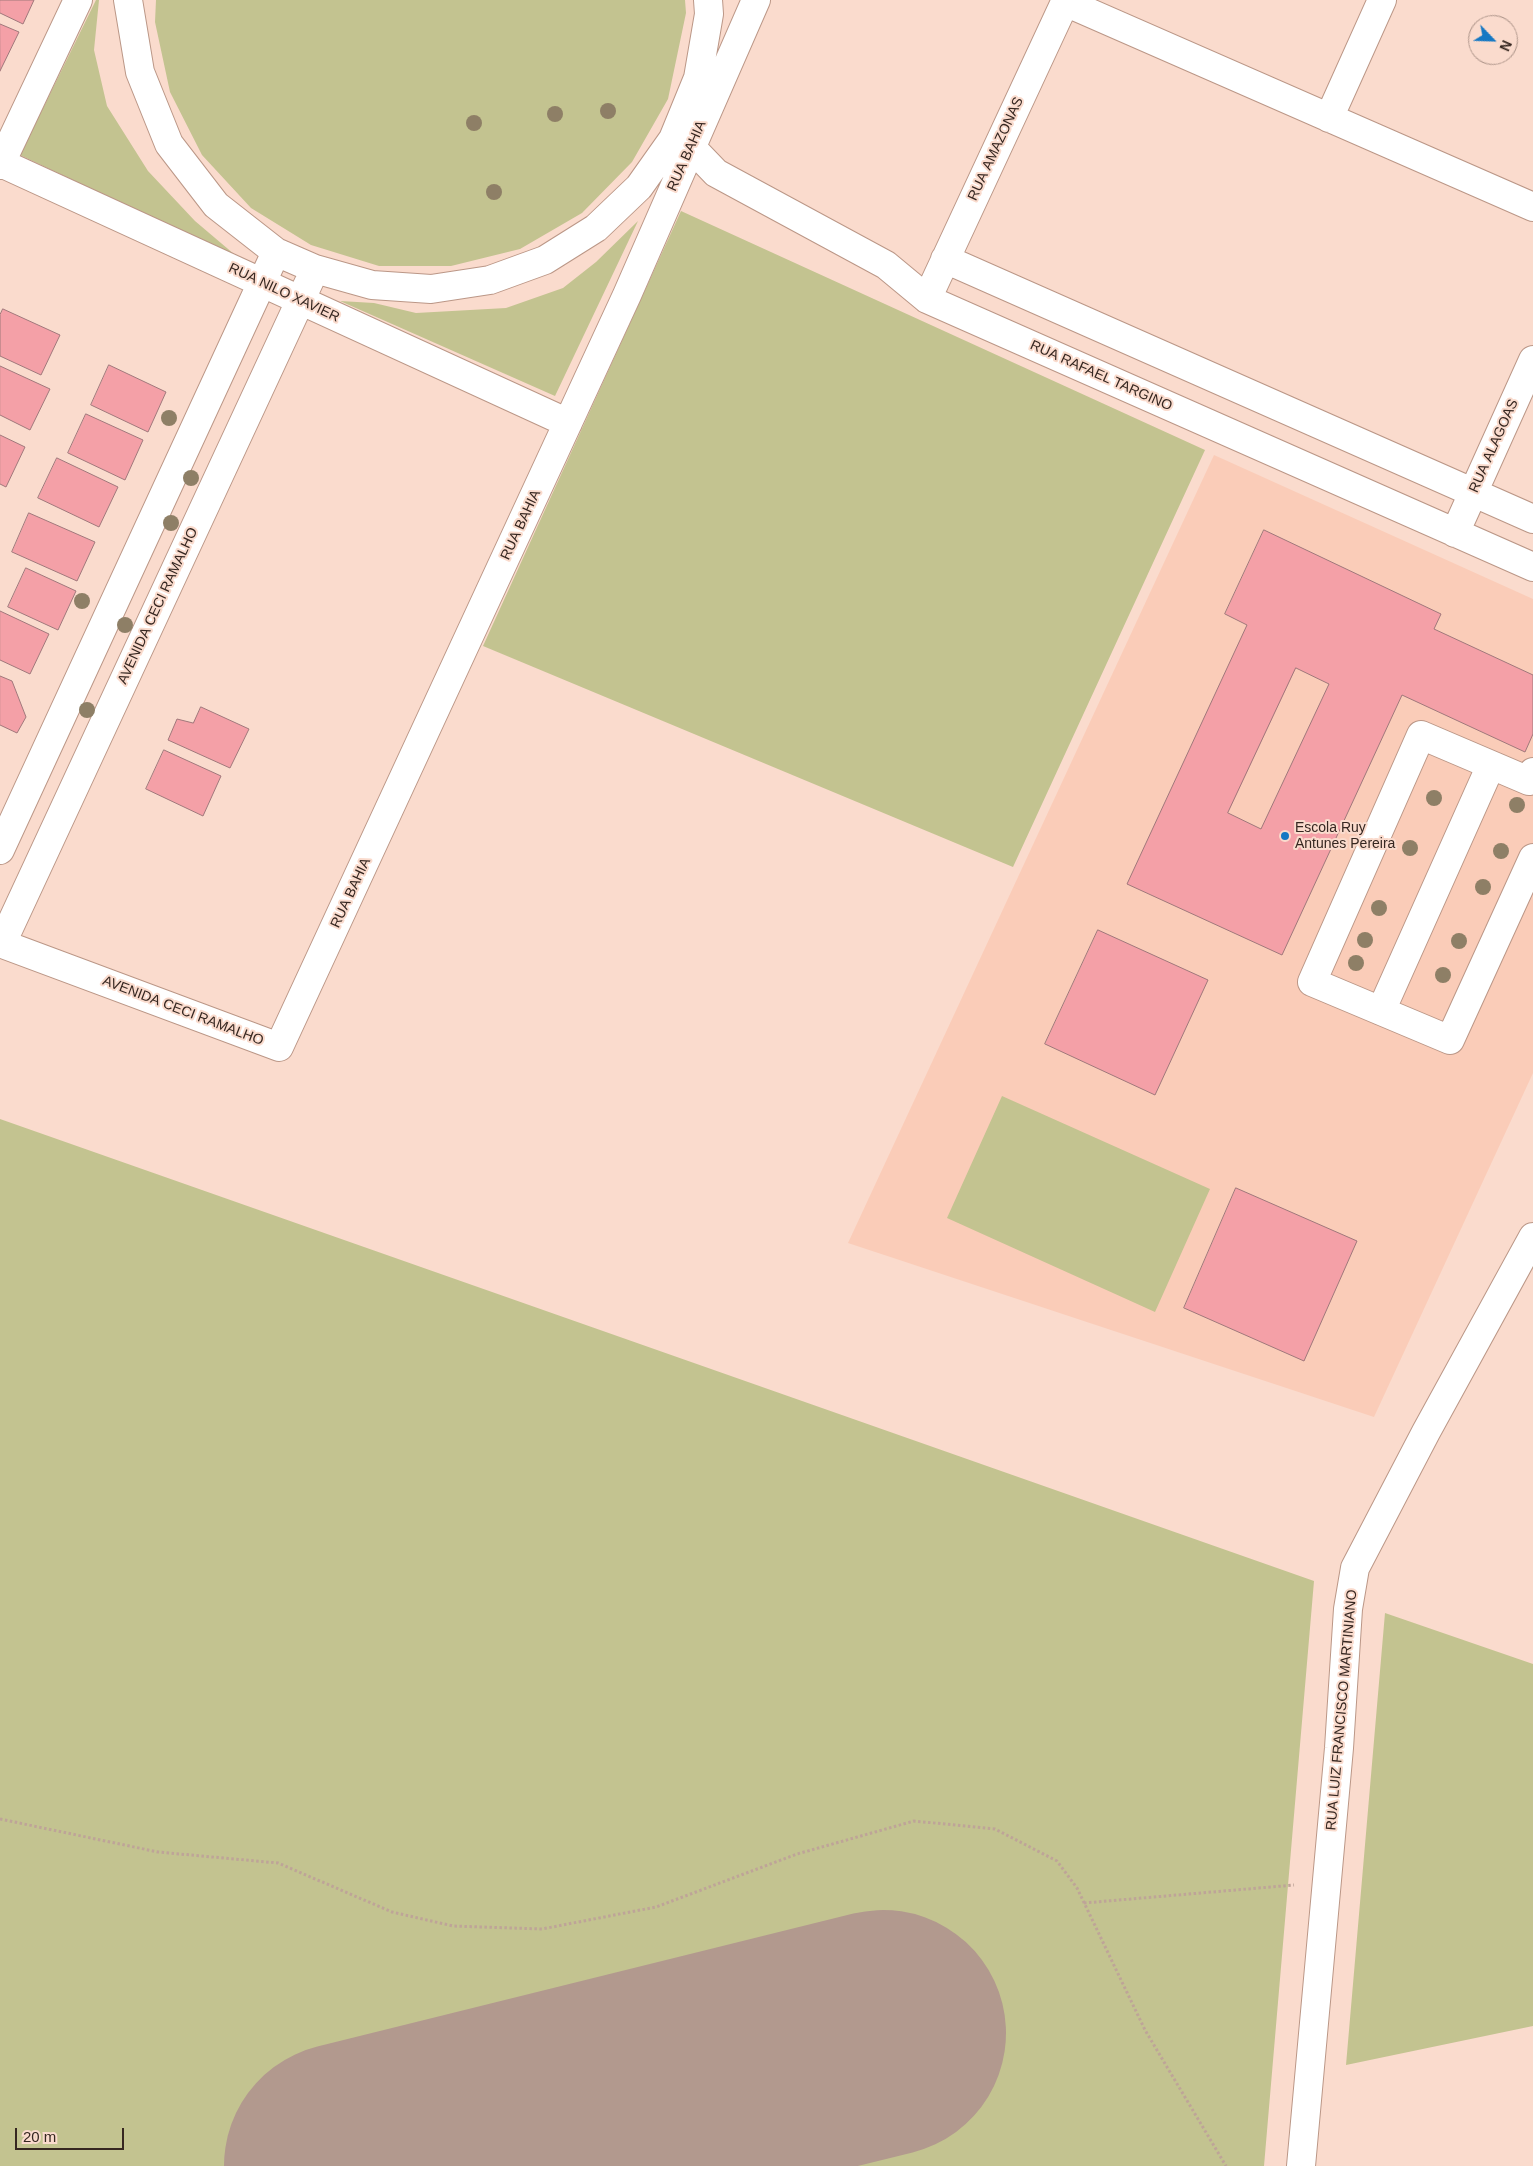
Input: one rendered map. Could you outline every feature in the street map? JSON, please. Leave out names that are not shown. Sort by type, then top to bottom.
[{"type":"street","points":[[0,164],[78,0]]},
{"type":"street","points":[[128,0],[140,72],[169,144],[216,205],[276,252],[315,269],[372,286],[431,289],[490,280],[545,260],[596,228],[682,143],[698,78],[709,14],[708,0]]},
{"type":"street","name":"RUA BAHIA","points":[[279,1047],[627,295],[682,143],[756,0]]},
{"type":"street","points":[[1329,118],[1382,0]]},
{"type":"street","points":[[1065,1],[1533,207]]},
{"type":"street","name":"RUA AMAZONAS","points":[[927,299],[1065,1]]},
{"type":"street","name":"RUA RAFAEL TARGINO","points":[[682,143],[716,173],[886,265],[927,299],[1533,567]]},
{"type":"street","name":"RUA NILO XAVIER","points":[[0,164],[568,423]]},
{"type":"street","points":[[0,850],[276,252]]},
{"type":"street","points":[[945,259],[1533,519]]},
{"type":"street","name":"AVENIDA CECI RAMALHO","points":[[279,1047],[1,943],[315,269]]},
{"type":"street","name":"RUA ALAGOAS","points":[[1455,532],[1533,360]]},
{"type":"street","points":[[1533,772],[1529,781],[1421,735],[1312,982],[1450,1040],[1533,858]]},
{"type":"street","points":[[1381,1011],[1491,765]]},
{"type":"street","name":"RUA LUIZ FRANCISCO MARTINIANO","points":[[1302,2166],[1348,1609],[1356,1568],[1426,1432],[1533,1238]]},
{"type":"path","points":[[0,1819],[158,1852],[278,1863],[392,1912],[453,1926],[542,1929],[656,1907],[797,1854],[914,1821],[996,1829],[1057,1862],[1077,1888],[1144,2030],[1226,2166]]},
{"type":"path","points":[[1084,1902],[1297,1885],[1327,1880]]},
{"type":"shaded area","name":"Escola Ruy Antunes Pereira","points":[[1214,455],[1533,599],[1533,1073],[1374,1417],[848,1243]]},
{"type":"green space","points":[[96,0],[99,0],[94,50],[107,106],[148,171],[195,221],[241,260],[20,155]]},
{"type":"green space","points":[[156,0],[685,0],[686,13],[668,99],[632,162],[582,213],[520,249],[451,266],[379,266],[311,245],[251,208],[202,155],[170,92],[155,22]]},
{"type":"green space","points":[[681,211],[1205,450],[1013,867],[483,646]]},
{"type":"green space","points":[[638,221],[555,396],[340,301],[374,303],[416,313],[506,308],[563,288],[596,262]]},
{"type":"green space","points":[[1002,1096],[1210,1189],[1155,1312],[947,1218]]},
{"type":"green space","points":[[0,1119],[1314,1581],[1264,2166],[0,2166]]},
{"type":"green space","points":[[1385,1613],[1533,1664],[1533,2026],[1346,2065]]},
{"type":"building","points":[[0,0],[34,0],[23,24],[0,13]]},
{"type":"building","points":[[0,24],[19,32],[0,71]]},
{"type":"building","points":[[3,309],[60,335],[41,375],[0,356],[0,315]]},
{"type":"building","points":[[109,365],[166,392],[148,432],[91,405]]},
{"type":"building","points":[[0,366],[50,389],[30,430],[0,415]]},
{"type":"building","points":[[86,414],[143,440],[125,480],[68,453]]},
{"type":"building","points":[[0,435],[25,447],[6,487],[0,484]]},
{"type":"building","points":[[57,458],[118,487],[99,527],[38,498]]},
{"type":"building","points":[[29,513],[95,542],[77,581],[12,552]]},
{"type":"building","points":[[1264,530],[1441,614],[1434,629],[1533,675],[1533,734],[1525,752],[1402,695],[1282,955],[1127,884],[1247,625],[1225,614]],"holes":[[[1296,668],[1329,684],[1261,829],[1228,813]]]},
{"type":"building","points":[[26,568],[76,591],[58,630],[8,607]]},
{"type":"building","points":[[0,611],[49,634],[30,674],[0,660]]},
{"type":"building","points":[[0,676],[12,681],[26,717],[17,733],[0,725]]},
{"type":"building","points":[[201,707],[249,729],[230,768],[168,740],[177,719],[193,723]]},
{"type":"building","points":[[164,750],[221,776],[203,816],[146,789]]},
{"type":"building","points":[[1098,930],[1208,980],[1155,1095],[1045,1044]]},
{"type":"building","points":[[1236,1188],[1357,1241],[1304,1361],[1184,1308]]},
{"type":"runway","points":[[347,2166],[883,2033]]},
{"type":"place","name":"Escola Ruy Antunes Pereira","points":[[1285,836]]}]
